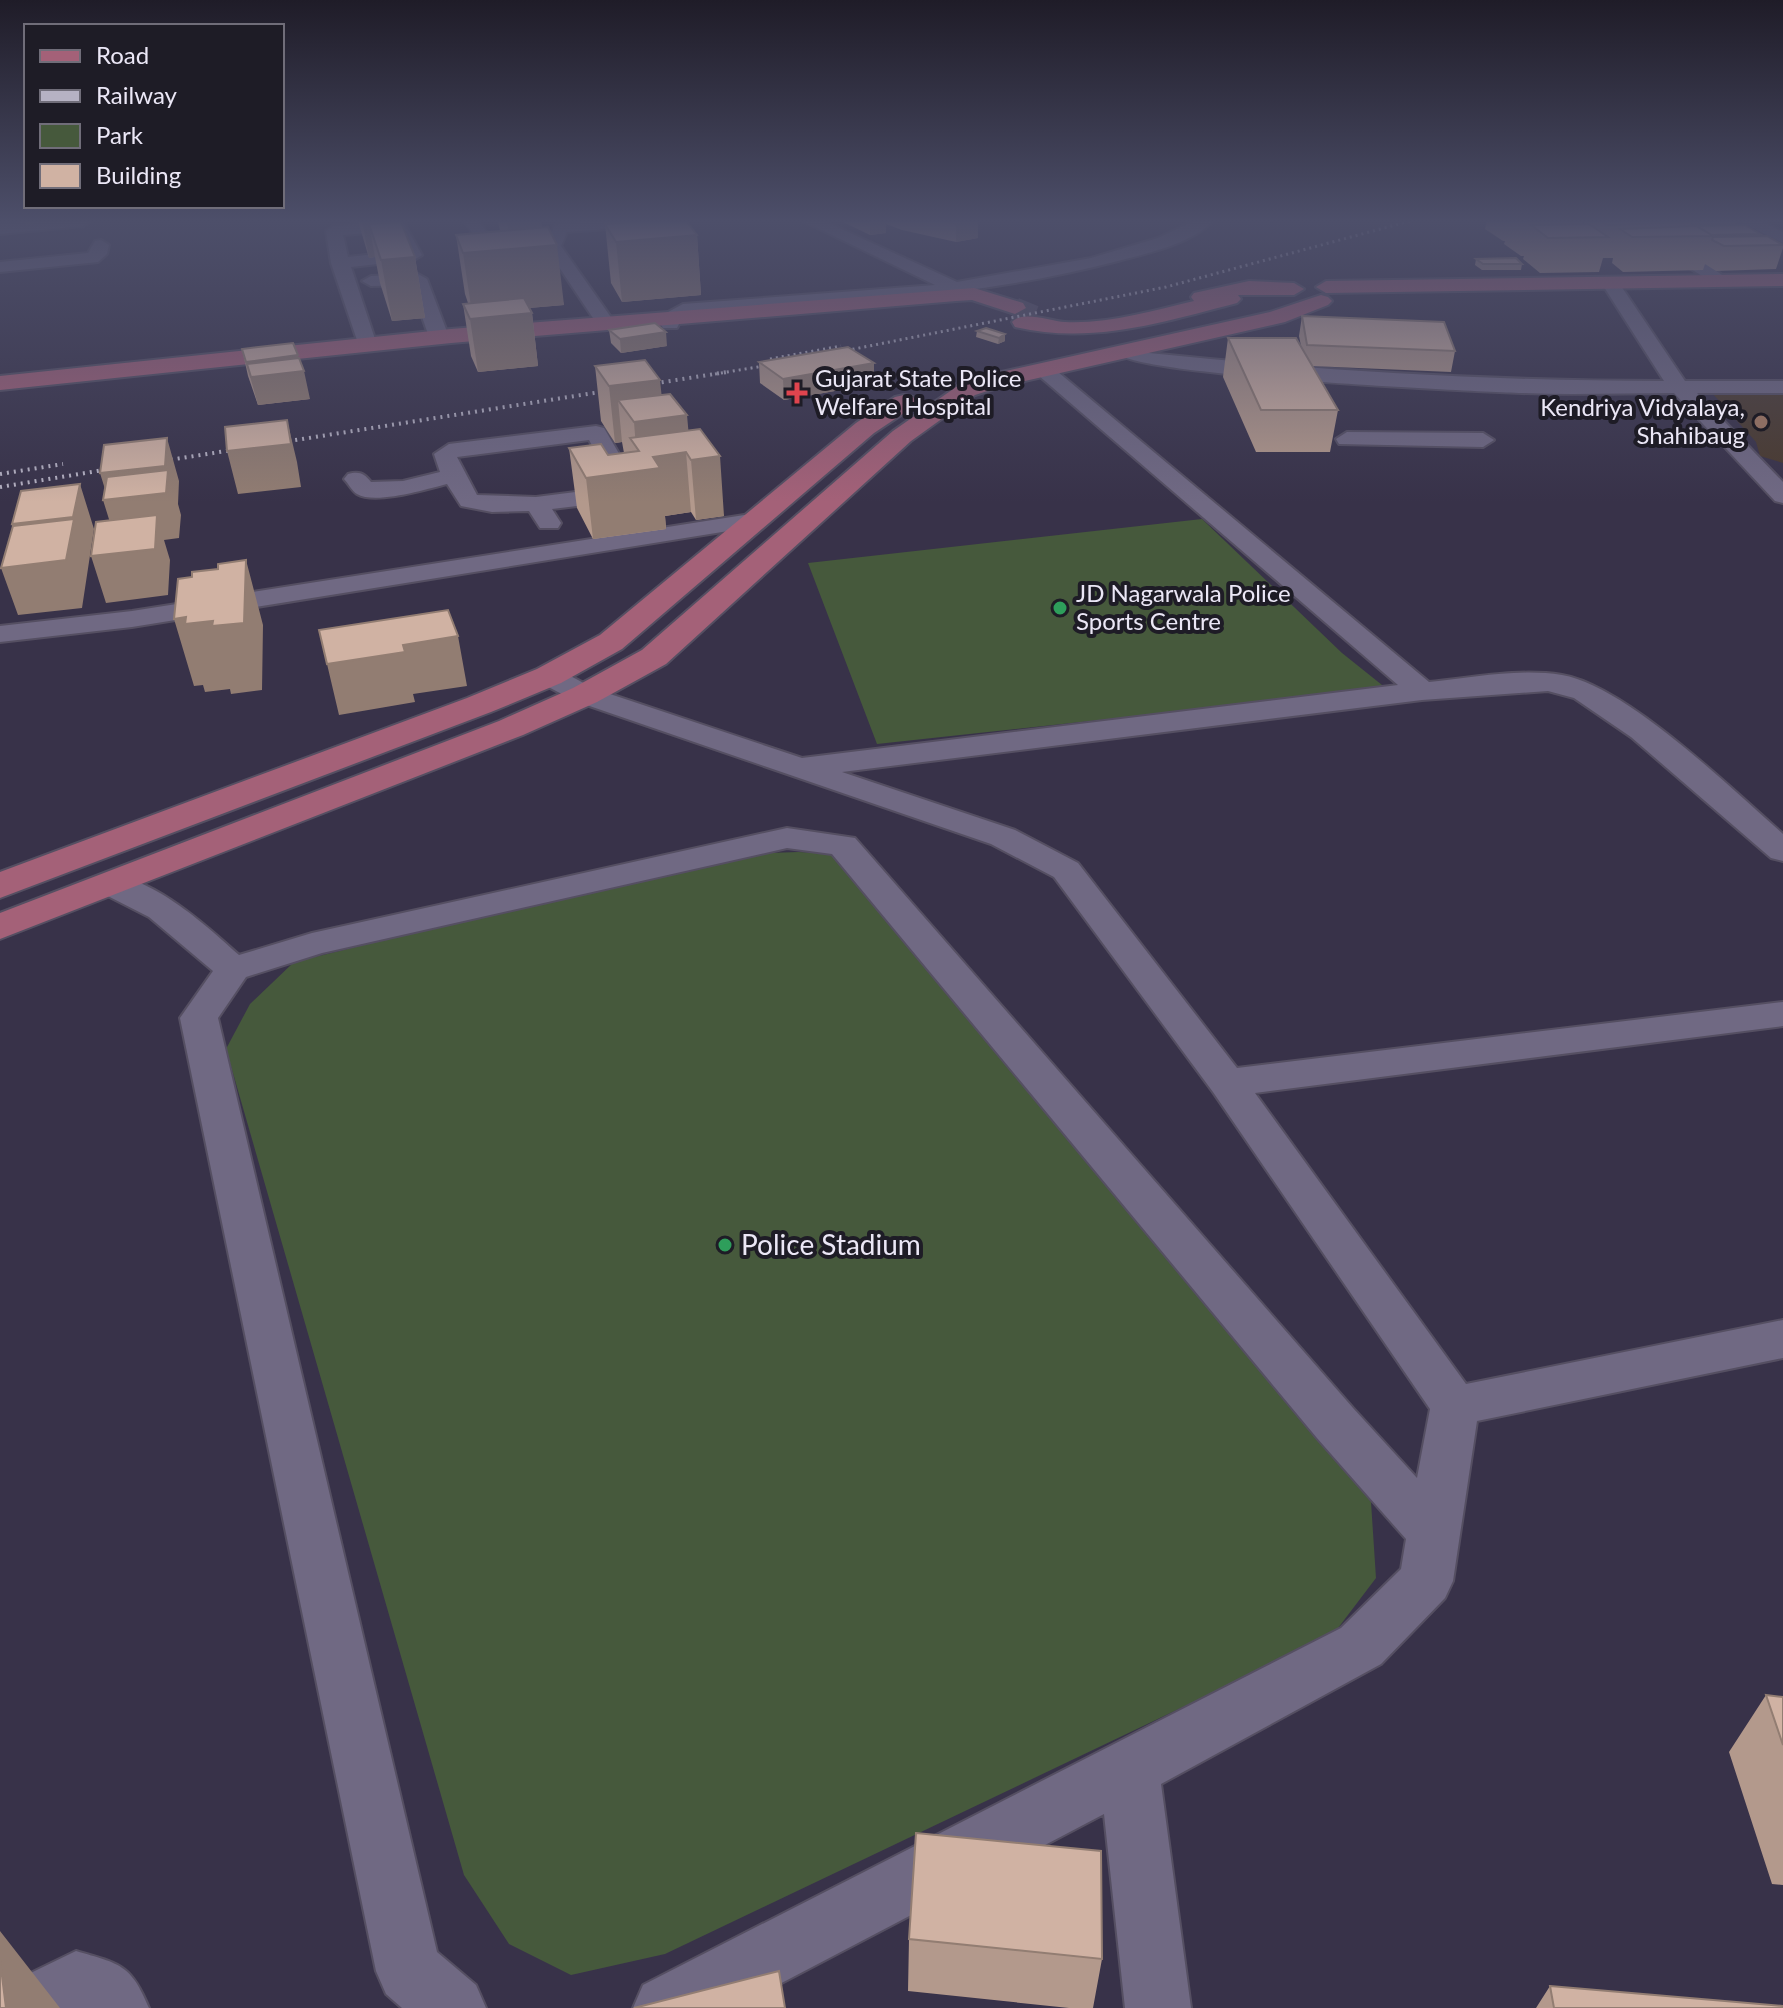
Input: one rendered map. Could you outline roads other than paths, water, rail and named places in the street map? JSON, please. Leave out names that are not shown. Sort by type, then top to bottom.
[{"type":"main road","points":[[0,386],[445,337],[523,315]]},
{"type":"main road","points":[[591,315],[606,323],[761,315]]},
{"type":"main road","points":[[1020,315],[1054,331],[1089,329],[1157,315]]},
{"type":"main road","points":[[0,927],[511,728],[567,685],[611,642],[865,428],[935,381],[971,369],[1218,315]]},
{"type":"main road","points":[[0,886],[479,705],[567,685],[654,657],[902,436],[967,390],[997,380],[1127,353],[1280,315]]},
{"type":"main road","points":[[0,386],[668,321]]},
{"type":"street","points":[[356,315],[367,345]]},
{"type":"street","points":[[434,315],[445,337]]},
{"type":"street","points":[[440,315],[445,337]]},
{"type":"street","points":[[599,315],[606,323]]},
{"type":"street","points":[[668,321],[677,315]]},
{"type":"street","points":[[1629,315],[1679,387],[1774,474],[1783,496]]},
{"type":"street","points":[[1127,353],[1148,359],[1388,380],[1523,387],[1783,387]]},
{"type":"street","points":[[1045,371],[1422,691]]},
{"type":"street","points":[[1368,399],[1400,399],[1388,380]]},
{"type":"street","points":[[1335,419],[1411,419],[1422,439]]},
{"type":"street","points":[[629,491],[600,435],[589,432],[457,449],[445,454],[453,476],[469,501],[477,504],[536,504],[660,487]]},
{"type":"street","points":[[1347,439],[1483,440]]},
{"type":"street","points":[[605,446],[633,443]]},
{"type":"street","points":[[356,479],[365,489],[403,488],[453,476]]},
{"type":"street","points":[[536,504],[544,513],[562,550]]},
{"type":"street","points":[[0,634],[147,617],[757,520]]},
{"type":"street","points":[[794,768],[1422,691],[1547,682],[1583,689],[1636,728],[1783,851]]},
{"type":"street","points":[[567,685],[794,768],[1003,837],[1066,870],[1227,1083],[1455,1406],[1426,1581],[1361,1646],[666,2008]]},
{"type":"street","points":[[453,2008],[409,1971],[199,1018],[233,969],[312,944],[718,851],[787,838],[843,845],[1335,1423],[1435,1534]]},
{"type":"street","points":[[110,884],[144,897],[179,921],[233,969]]},
{"type":"street","points":[[1227,1083],[1783,1014]]},
{"type":"street","points":[[1455,1406],[1783,1339]]},
{"type":"street","points":[[1129,1769],[1158,2008]]},
{"type":"street","points":[[29,2008],[76,1984],[104,1992],[116,2008]]},
{"type":"tunnel","points":[[1031,315],[1042,319]]},
{"type":"railway","points":[[829,354],[1027,315]]},
{"type":"railway","points":[[770,359],[841,346]]},
{"type":"railway","points":[[715,374],[782,363]]},
{"type":"railway","points":[[150,463],[727,372]]},
{"type":"railway","points":[[0,474],[63,464]]},
{"type":"railway","points":[[0,487],[122,467]]},
{"type":"place","name":"Gujarat State Police Welfare Hospital","points":[[797,393]]},
{"type":"place","name":"Kendriya Vidyalaya, Shahibaug","points":[[1761,422]]},
{"type":"place","name":"JD Nagarwala Police Sports Centre","points":[[1060,608]]},
{"type":"place","name":"Police Stadium","points":[[725,1245]]}]
